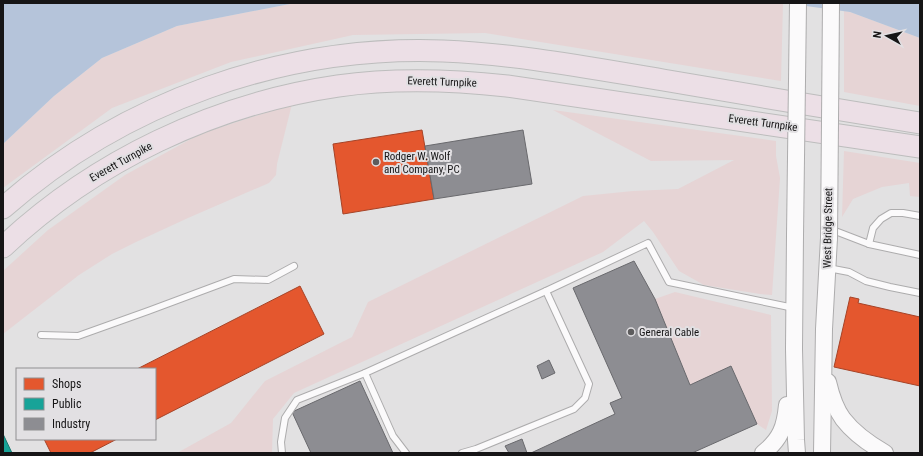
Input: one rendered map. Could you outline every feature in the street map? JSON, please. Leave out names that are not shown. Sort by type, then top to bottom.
[{"type":"highway","points":[[3,208],[22,191],[63,161],[105,134],[149,111],[195,92],[243,76],[292,64],[342,55],[391,51],[442,51],[542,60],[920,123]]},
{"type":"highway","name":"Everett Turnpike","points":[[3,247],[34,220],[88,179],[147,146],[178,132],[209,119],[273,99],[339,86],[373,82],[474,82],[920,146]]},
{"type":"main road","points":[[797,453],[794,308],[798,3]]},
{"type":"main road","name":"West Bridge Street","points":[[822,453],[823,360],[829,233],[831,3]]},
{"type":"main road","points":[[763,453],[775,442],[784,426],[794,349]]},
{"type":"main road","points":[[823,360],[830,393],[834,404],[844,420],[857,433],[885,453]]},
{"type":"lane","points":[[869,244],[873,228],[881,219],[891,213],[903,213],[920,216]]},
{"type":"lane","points":[[829,233],[869,244],[920,255]]},
{"type":"lane","points":[[282,453],[281,442],[285,418],[297,400],[365,373],[648,243],[669,282],[794,308]]},
{"type":"lane","points":[[41,335],[78,336],[234,279],[268,280],[294,266]]},
{"type":"lane","points":[[828,268],[849,272],[866,281],[920,293]]},
{"type":"lane","points":[[462,453],[476,449],[574,409],[585,398],[589,384],[546,290]]},
{"type":"lane","points":[[365,373],[393,436],[406,453]]},
{"type":"shaded area","points":[[295,3],[783,3],[781,81],[485,33],[353,35],[231,62],[112,108],[3,188],[3,144],[54,96],[102,58],[177,26]]},
{"type":"shaded area","points":[[844,11],[920,38],[920,106],[844,92]]},
{"type":"shaded area","points":[[292,104],[277,164],[276,175],[269,183],[188,218],[112,254],[79,275],[3,334],[3,271],[48,230],[125,175],[200,134]]},
{"type":"shaded area","points":[[553,110],[776,141],[776,156],[780,178],[772,295],[704,285],[679,271],[644,221],[603,252],[294,393],[273,419],[272,453],[177,453],[231,423],[265,381],[352,337],[368,302],[583,196],[633,191],[678,189],[734,160],[651,161]]},
{"type":"shaded area","points":[[844,151],[920,163],[920,197],[910,196],[909,183],[882,187],[853,199],[842,217]]},
{"type":"shaded area","points":[[675,292],[771,315],[772,411],[766,430],[757,424],[731,366],[690,385],[655,299]]},
{"type":"water","points":[[3,3],[295,3],[177,26],[102,58],[54,96],[3,144]]},
{"type":"water","points":[[784,3],[920,3],[920,38],[850,12]]},
{"type":"building: Shops","points":[[422,130],[434,199],[343,214],[333,144]]},
{"type":"building: Shops","points":[[300,286],[324,334],[156,419],[156,368],[139,368]]},
{"type":"building: Shops","points":[[850,297],[859,299],[858,303],[920,317],[920,386],[834,367]]},
{"type":"building: Shops","points":[[44,440],[115,440],[90,453],[51,453]]},
{"type":"building: Public","points":[[3,434],[12,453],[3,453]]},
{"type":"building: Industry","points":[[523,130],[532,184],[434,199],[425,146]]},
{"type":"building: Industry","name":"General Cable","points":[[634,261],[655,299],[690,385],[731,366],[757,424],[692,453],[531,453],[615,414],[610,403],[622,398],[573,288]]},
{"type":"building: Industry","points":[[549,360],[555,373],[542,379],[537,366]]},
{"type":"building: Industry","points":[[360,381],[393,453],[311,453],[292,412]]},
{"type":"building: Industry","points":[[522,439],[527,453],[509,453],[505,446]]},
{"type":"place","name":"Rodger W. Wolf and Company, PC","points":[[376,162]]},
{"type":"place","name":"General Cable","points":[[631,332]]}]
